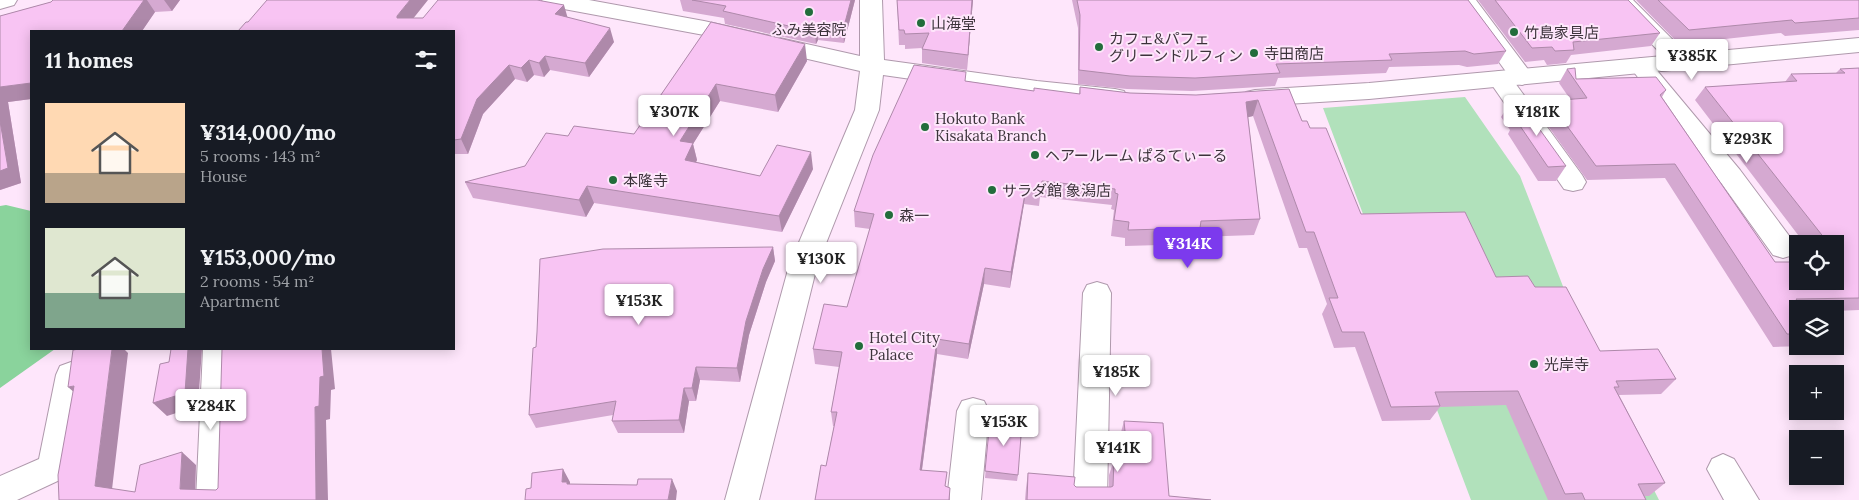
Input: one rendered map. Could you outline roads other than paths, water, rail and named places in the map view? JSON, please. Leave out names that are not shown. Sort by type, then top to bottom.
[{"type":"street","points":[[0,2],[6,0]]},
{"type":"street","points":[[553,0],[704,28],[872,66],[1037,89],[1136,99]]},
{"type":"street","points":[[742,500],[803,266],[867,110],[872,66],[871,0]]},
{"type":"street","points":[[1465,0],[1573,182]]},
{"type":"street","points":[[1620,0],[1682,62]]},
{"type":"street","points":[[1237,99],[1370,91],[1859,45]]},
{"type":"street","points":[[1641,66],[1731,177],[1783,248]]},
{"type":"street","points":[[1090,500],[1097,293]]},
{"type":"street","points":[[213,500],[218,350]]},
{"type":"street","points":[[0,492],[54,468],[71,375]]},
{"type":"street","points":[[964,500],[973,411]]},
{"type":"street","points":[[1724,469],[1742,500]]},
{"type":"place","name":"ふみ美容院","points":[[809,12]]},
{"type":"place","name":"山海堂","points":[[921,23]]},
{"type":"place","name":"竹島家具店","points":[[1514,32]]},
{"type":"place","name":"カフェ&パフェ グリーンドルフィン","points":[[1099,47]]},
{"type":"place","name":"寺田商店","points":[[1254,53]]},
{"type":"place","name":"Hokuto Bank Kisakata Branch","points":[[925,127]]},
{"type":"place","name":"ヘアールーム ぱるてぃーる","points":[[1035,155]]},
{"type":"place","name":"本隆寺","points":[[613,180]]},
{"type":"place","name":"サラダ館 象潟店","points":[[992,190]]},
{"type":"place","name":"森一","points":[[889,215]]},
{"type":"place","name":"Hotel City Palace","points":[[859,346]]},
{"type":"place","name":"光岸寺","points":[[1534,364]]}]
